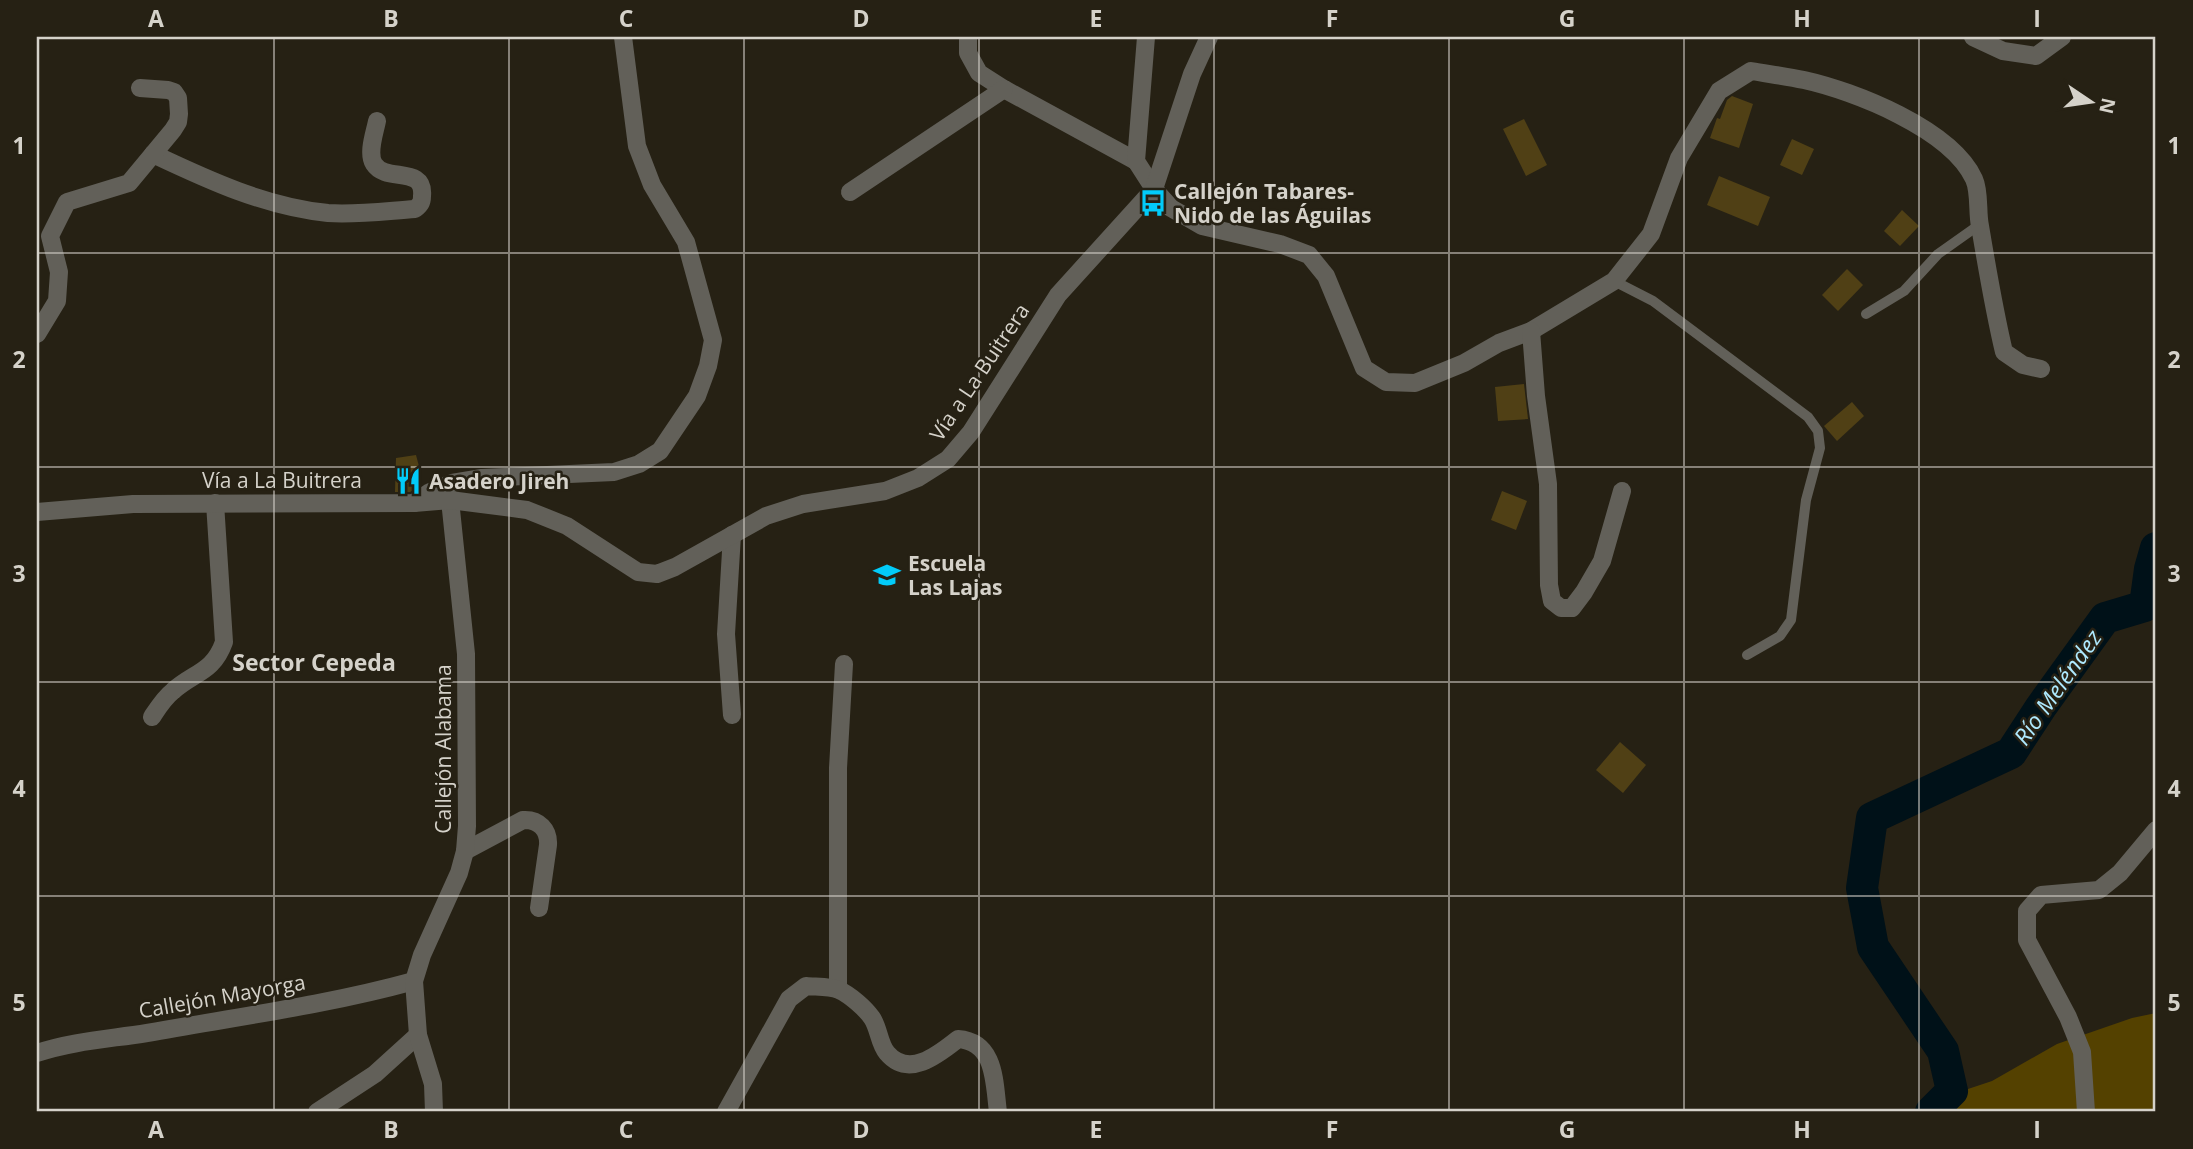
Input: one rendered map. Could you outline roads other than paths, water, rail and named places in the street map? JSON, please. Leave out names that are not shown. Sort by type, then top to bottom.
[{"type":"street","points":[[414,503],[430,492],[452,483],[482,478],[614,471],[639,464],[660,452],[696,396],[708,366],[713,340],[686,242],[652,185],[637,146],[624,37]]},
{"type":"street","points":[[968,37],[968,53],[979,73],[1136,161],[1154,189],[1171,208],[1202,226],[1280,244],[1309,255],[1326,276],[1364,368],[1386,382],[1415,383],[1464,363],[1499,343],[1531,331],[1614,281],[1651,234],[1679,158],[1719,91],[1751,71],[1804,80],[1871,102],[1929,131],[1962,159],[1975,181],[1979,225],[2004,352],[2023,365],[2041,369]]},
{"type":"street","points":[[1136,161],[1146,37]]},
{"type":"street","name":"Vía a La Buitrera","points":[[37,512],[133,504],[414,503],[450,500],[527,510],[567,526],[638,572],[657,574],[675,567],[766,516],[803,505],[886,491],[918,478],[948,459],[971,432],[1058,295],[1154,189],[1192,74],[1209,37]]},
{"type":"street","points":[[1973,37],[2003,51],[2036,55],[2062,37]]},
{"type":"street","points":[[37,334],[57,301],[59,272],[50,236],[67,202],[129,183],[178,122],[178,98],[174,92],[140,88]]},
{"type":"street","points":[[850,192],[1004,89]]},
{"type":"street","points":[[153,154],[229,189],[306,210],[331,213],[415,209],[420,206],[422,200],[423,186],[419,181],[382,171],[371,157],[377,121]]},
{"type":"street","points":[[1531,331],[1536,396],[1548,484],[1549,584],[1552,601],[1561,608],[1573,608],[1602,561],[1622,491]]},
{"type":"street","name":"Callejón Alabama","points":[[434,1112],[433,1084],[418,1035],[414,981],[422,955],[458,873],[465,850],[467,826],[466,654],[450,500]]},
{"type":"street","points":[[152,717],[165,698],[205,670],[218,657],[224,642],[215,503]]},
{"type":"street","points":[[732,536],[726,634],[732,715]]},
{"type":"street","points":[[838,989],[838,768],[844,664]]},
{"type":"street","points":[[465,850],[523,820],[531,820],[545,829],[548,845],[539,908]]},
{"type":"street","points":[[2086,1112],[2082,1052],[2068,1017],[2027,940],[2027,911],[2041,895],[2099,890],[2120,873],[2156,830]]},
{"type":"street","name":"Callejón Mayorga","points":[[37,1052],[59,1046],[367,994],[414,981]]},
{"type":"street","points":[[726,1112],[789,999],[806,986],[838,989],[854,1001],[872,1019],[886,1052],[900,1063],[915,1064],[933,1058],[958,1040],[972,1040],[985,1051],[993,1075],[998,1112]]},
{"type":"street","points":[[317,1112],[374,1074],[418,1035]]},
{"type":"lane","points":[[1866,314],[1904,291],[1938,254],[1979,225]]},
{"type":"lane","points":[[1614,281],[1653,301],[1808,417],[1818,431],[1821,448],[1806,500],[1791,620],[1780,636],[1746,655]]},
{"type":"waterway","name":"Río Meléndez","points":[[1931,1112],[1952,1091],[1943,1051],[1873,947],[1862,888],[1872,818],[2011,753],[2105,618],[2145,606],[2156,548]]},
{"type":"place","name":"Callejón Tabares- Nido de las Águilas","points":[[1153,203]]},
{"type":"place","name":"Asadero Jireh","points":[[408,481]]},
{"type":"place","name":"Escuela Las Lajas","points":[[887,575]]},
{"type":"district","name":"Sector Cepeda","points":[[314,662]]}]
